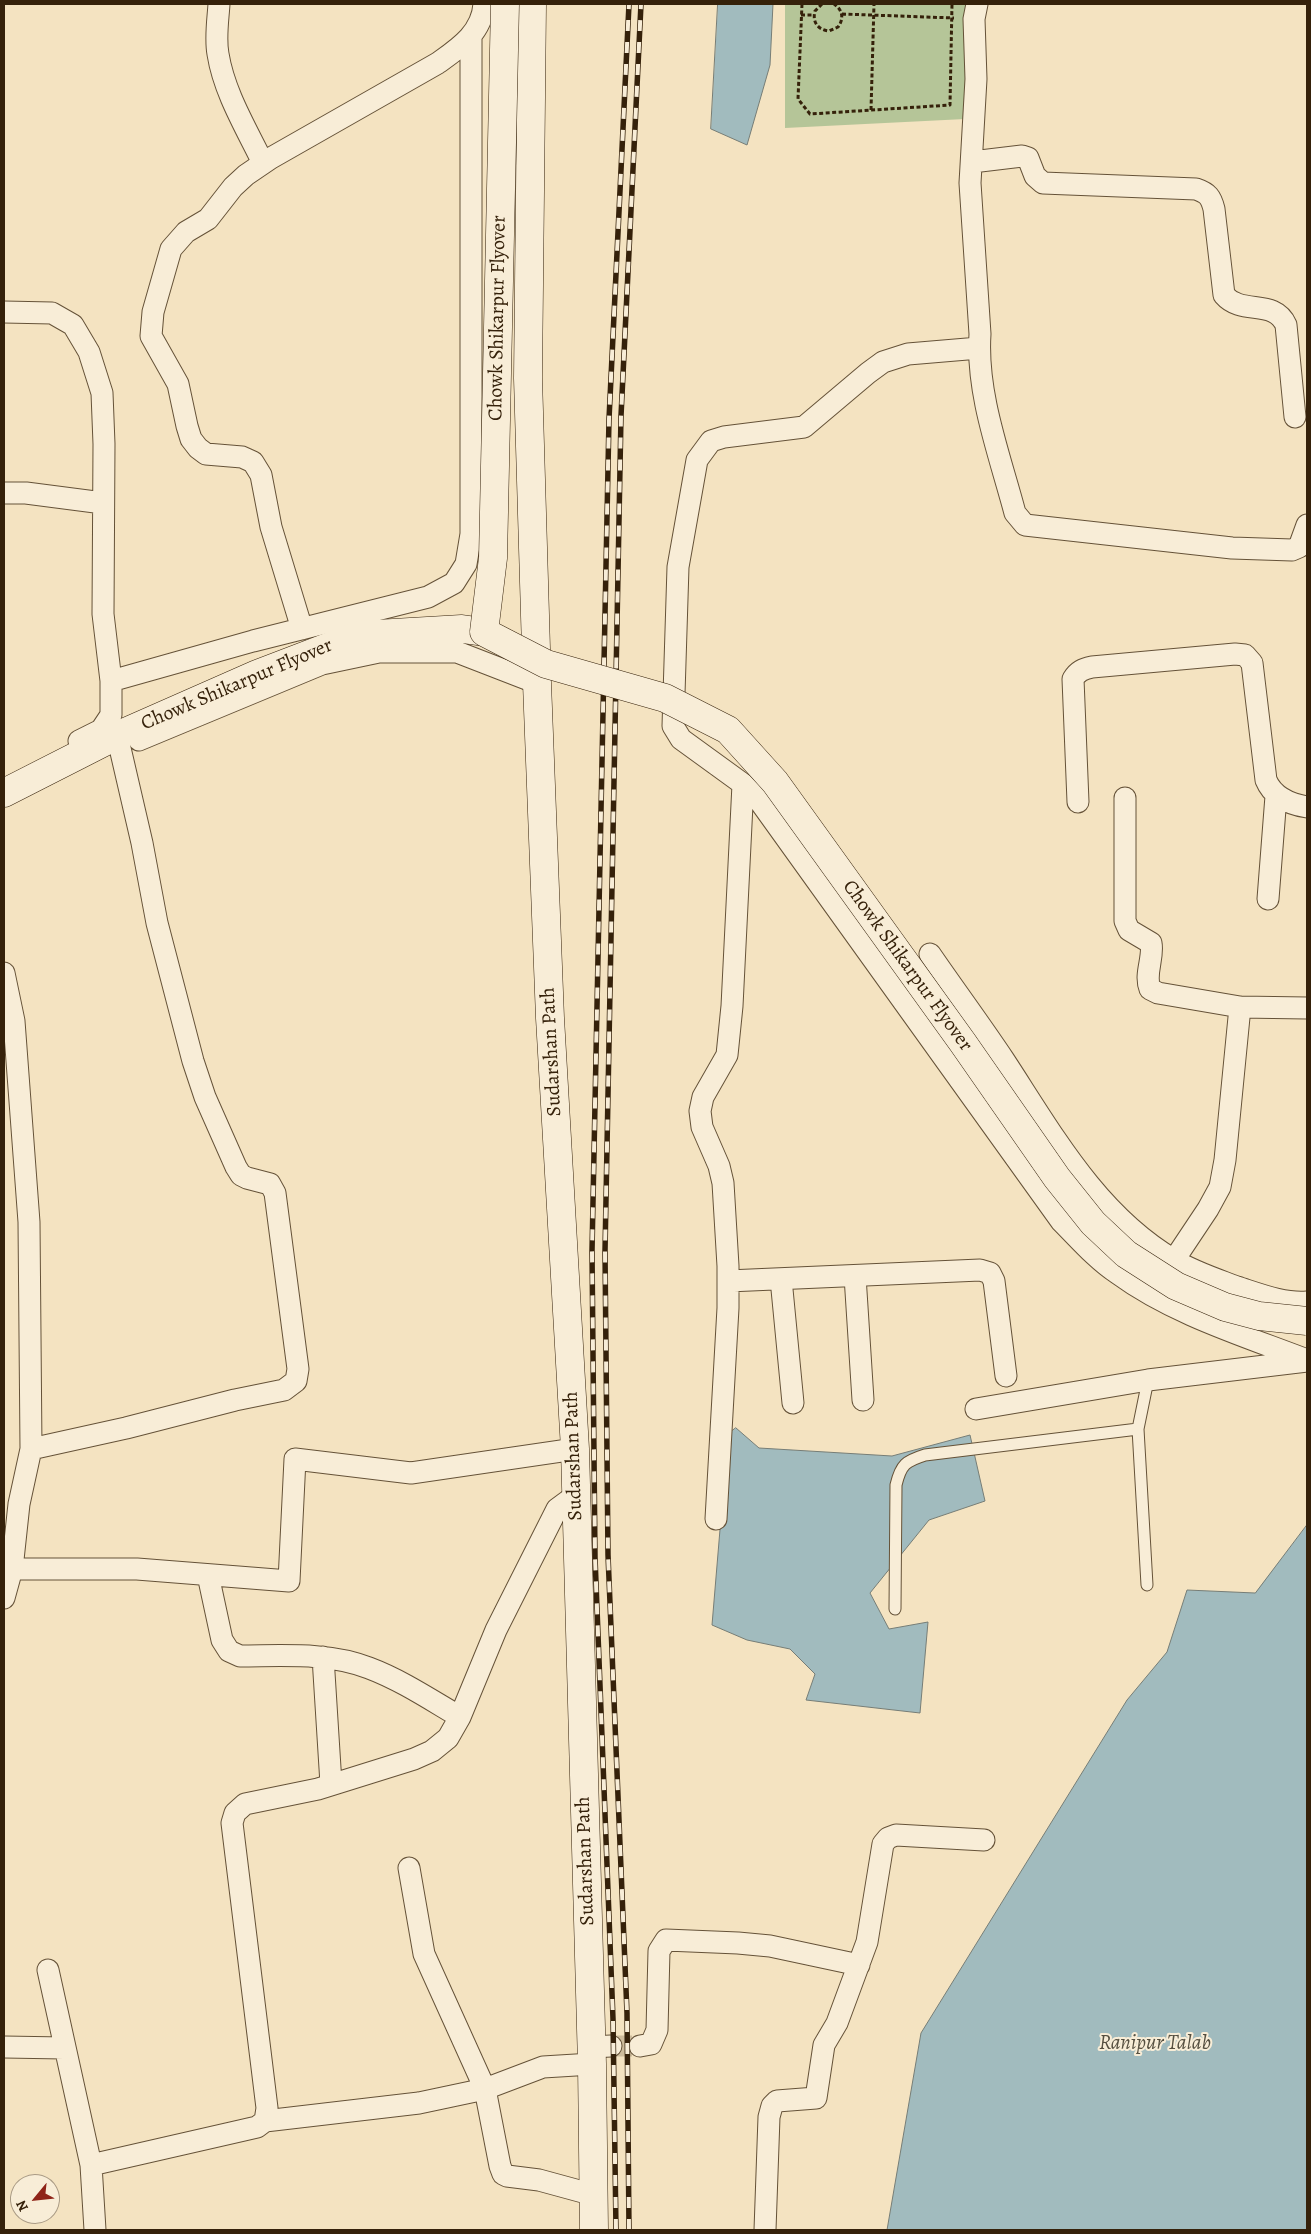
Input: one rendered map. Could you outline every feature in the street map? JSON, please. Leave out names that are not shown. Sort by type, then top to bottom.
[{"type":"main road","name":"Chowk Shikarpur Flyover","points":[[484,632],[493,558],[505,4]]},
{"type":"main road","name":"Sudarshan Path","points":[[532,4],[528,378],[537,683],[550,1008],[575,1449],[598,2053],[594,2230]]},
{"type":"main road","name":"Chowk Shikarpur Flyover","points":[[4,793],[114,737],[257,674],[359,635],[462,629],[484,632],[546,664],[665,698],[728,730],[775,782],[963,1043],[1056,1178],[1093,1223],[1126,1254],[1176,1286],[1224,1307],[1258,1316],[1307,1321]]},
{"type":"street","points":[[218,4],[218,52],[223,75],[235,106],[263,163]]},
{"type":"street","points":[[302,629],[271,527],[260,475],[253,462],[242,457],[206,454],[198,448],[191,439],[178,384],[151,336],[153,312],[171,249],[186,232],[208,219],[234,187],[263,163],[438,63],[463,45],[481,21],[484,4]]},
{"type":"street","points":[[977,4],[974,19],[976,78],[970,184],[980,334],[979,348],[985,400],[1015,513],[1025,525],[1232,548],[1292,550],[1299,547],[1307,525]]},
{"type":"street","points":[[111,681],[428,596],[454,583],[466,564],[471,534],[471,36]]},
{"type":"street","points":[[972,162],[1022,156],[1028,158],[1035,176],[1043,182],[1196,189],[1205,192],[1211,198],[1214,209],[1224,295],[1234,304],[1276,311],[1283,318],[1286,325],[1295,417]]},
{"type":"street","points":[[4,312],[52,313],[73,325],[89,352],[102,393],[104,502],[103,614],[111,681],[111,716],[101,730],[4,780]]},
{"type":"street","points":[[979,348],[908,354],[884,362],[868,373],[804,428],[724,437],[710,441],[697,460],[678,566],[673,726],[681,739],[743,784],[758,799],[1061,1221],[1116,1273],[1154,1296],[1202,1320],[1307,1360]]},
{"type":"street","points":[[4,493],[26,493],[104,502]]},
{"type":"street","points":[[4,807],[120,748],[322,664],[380,652],[457,652],[537,683]]},
{"type":"street","points":[[1078,802],[1073,679],[1076,674],[1081,670],[1092,667],[1235,654],[1245,655],[1252,663],[1266,780],[1270,790],[1276,796],[1307,807]]},
{"type":"street","points":[[31,1449],[284,1390],[296,1381],[298,1369],[275,1193],[270,1184],[241,1175],[204,1097],[157,924],[142,843],[120,748]]},
{"type":"street","points":[[716,1519],[728,1281],[723,1183],[719,1166],[702,1127],[700,1111],[703,1097],[727,1055],[732,1006],[743,784]]},
{"type":"street","points":[[1268,899],[1276,796]]},
{"type":"street","points":[[1125,798],[1125,921],[1129,930],[1151,943],[1153,949],[1147,982],[1150,989],[1158,993],[1240,1007],[1306,1004]]},
{"type":"street","points":[[930,954],[1003,1059],[1065,1155],[1103,1201],[1135,1232],[1174,1260],[1206,1276],[1254,1293],[1282,1300],[1307,1302]]},
{"type":"street","points":[[4,973],[14,1021],[12,1109],[29,1222],[31,1449],[12,1505],[12,1569],[4,1598]]},
{"type":"street","points":[[1174,1260],[1208,1209],[1220,1187],[1225,1160],[1240,1007]]},
{"type":"street","points":[[728,1281],[980,1270],[990,1273],[994,1281],[1006,1376]]},
{"type":"street","points":[[855,1276],[863,1400]]},
{"type":"street","points":[[781,1279],[793,1403]]},
{"type":"street","points":[[976,1409],[1148,1380],[1307,1360]]},
{"type":"street","points":[[12,1569],[137,1569],[288,1581],[295,1459],[411,1473],[575,1449]]},
{"type":"street","points":[[265,2122],[267,2108],[232,1823],[235,1812],[245,1804],[331,1784],[414,1759],[432,1751],[448,1738],[460,1717],[496,1630],[556,1509],[576,1495]]},
{"type":"street","points":[[208,1575],[222,1640],[229,1651],[240,1656],[323,1657],[368,1667],[394,1679],[460,1717]]},
{"type":"street","points":[[323,1657],[331,1784]]},
{"type":"street","points":[[765,2230],[768,2116],[772,2106],[777,2101],[816,2098],[824,2045],[837,2023],[867,1942],[883,1844],[888,1838],[896,1835],[984,1840]]},
{"type":"street","points":[[409,1868],[424,1954],[486,2089],[503,2174],[539,2180],[594,2195]]},
{"type":"street","points":[[640,2046],[651,2044],[657,2030],[659,1950],[666,1940],[770,1946],[859,1965]]},
{"type":"street","points":[[48,1970],[91,2165],[95,2230]]},
{"type":"street","points":[[4,2047],[64,2048]]},
{"type":"street","points":[[91,2165],[257,2127],[265,2122],[419,2103],[486,2089],[543,2067],[598,2053]]},
{"type":"lane","points":[[1147,1585],[1138,1429],[1148,1380]]},
{"type":"lane","points":[[895,1609],[896,1484],[900,1469],[910,1460],[925,1455],[1138,1429]]},
{"type":"path","points":[[802,4],[798,99],[810,114],[950,105],[952,4]]},
{"type":"path","points":[[822,4],[817,7],[814,15],[816,25],[824,31],[838,28],[842,19],[842,14],[834,4]]},
{"type":"path","points":[[870,110],[874,4]]},
{"type":"path","points":[[842,14],[952,18]]},
{"type":"path","points":[[801,15],[814,15]]},
{"type":"green space","points":[[785,4],[967,4],[965,119],[785,128]]},
{"type":"water","points":[[718,4],[773,4],[770,65],[747,145],[711,129]]},
{"type":"water","points":[[736,1428],[759,1448],[892,1456],[970,1435],[985,1501],[929,1520],[870,1593],[889,1629],[928,1622],[920,1713],[806,1700],[815,1674],[790,1649],[747,1640],[712,1625],[728,1434]]},
{"type":"water","name":"Ranipur Talab","points":[[1307,1525],[1307,2230],[887,2230],[921,2033],[1127,1700],[1167,1652],[1187,1590],[1255,1593]]},
{"type":"tunnel","points":[[611,2046],[640,2046]]},
{"type":"railway","points":[[616,2230],[613,2019],[595,1557],[592,1251],[609,419],[629,4]]},
{"type":"railway","points":[[629,2230],[627,2013],[608,1555],[605,1251],[621,416],[641,4]]}]
